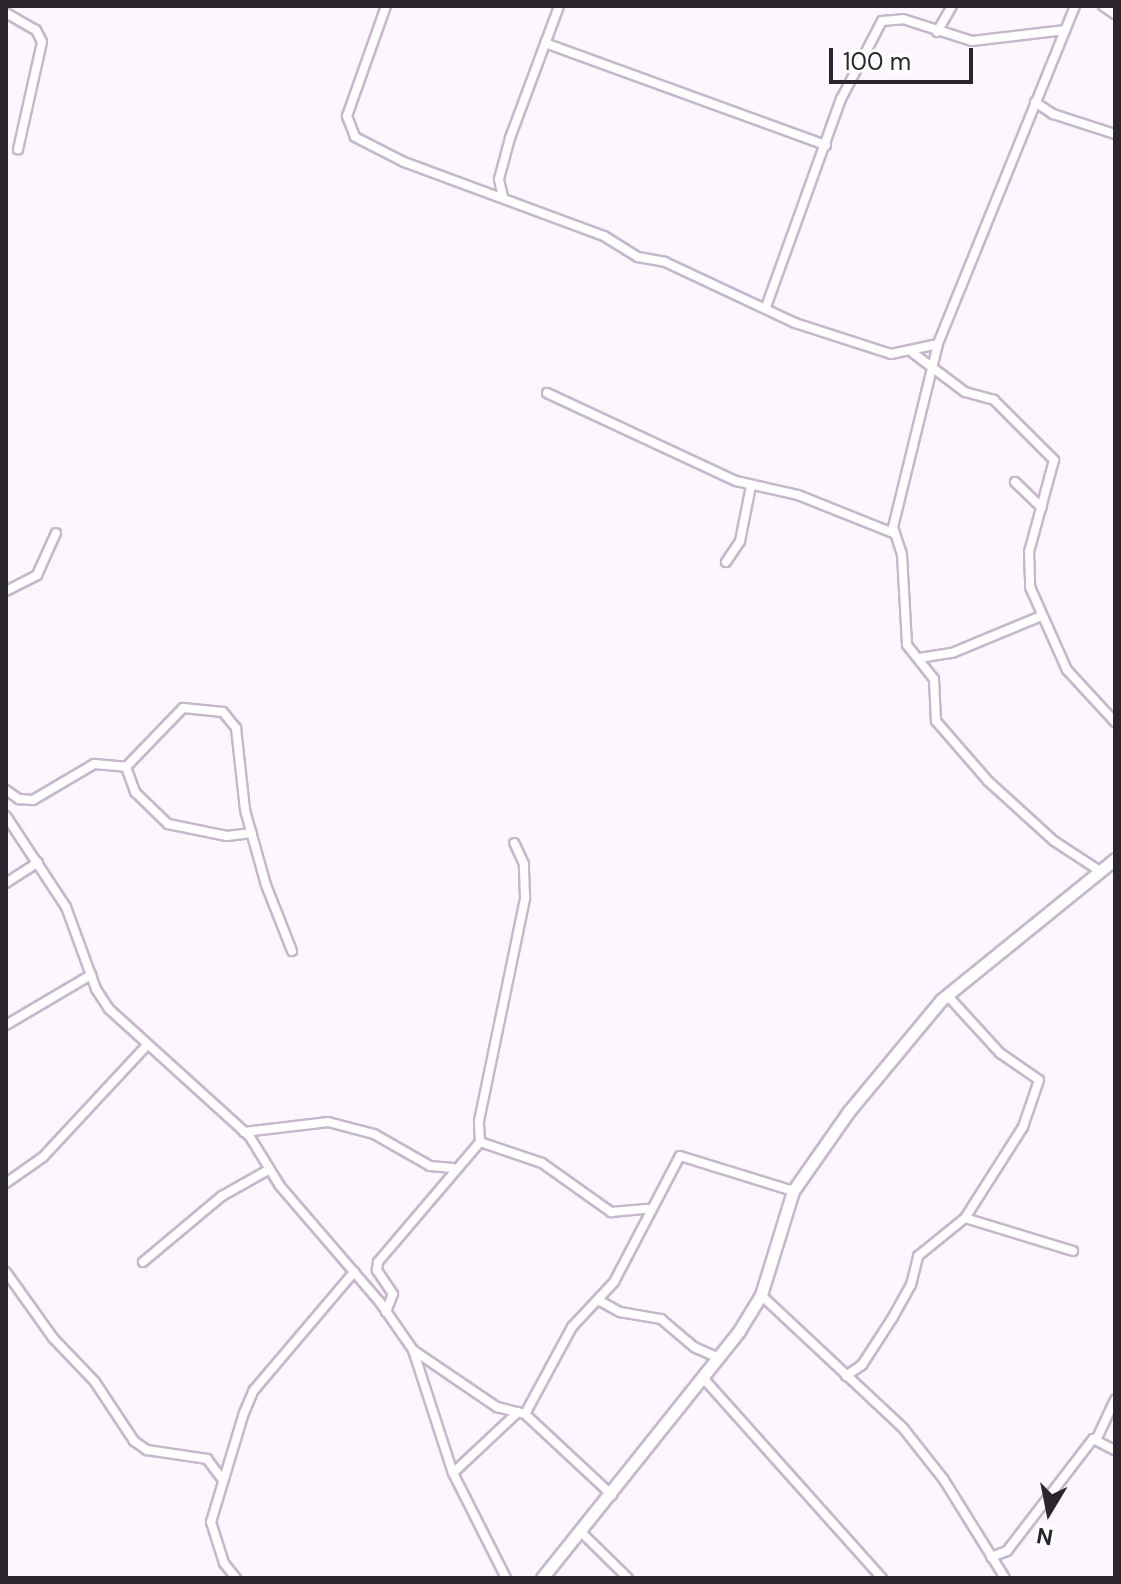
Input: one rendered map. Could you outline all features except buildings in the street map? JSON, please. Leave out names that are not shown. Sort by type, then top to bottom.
[{"type":"main road","points":[[542,1578],[582,1533],[704,1379],[761,1295],[793,1191],[831,1134],[947,995],[1115,859]]},
{"type":"street","points":[[386,6],[347,116],[350,131],[404,162],[503,197],[868,349],[913,353],[938,344]]},
{"type":"street","points":[[503,197],[499,179],[510,138],[559,6]]},
{"type":"street","points":[[937,32],[952,6]]},
{"type":"street","points":[[1075,6],[938,344],[893,533],[902,555],[907,645],[934,679],[936,721],[988,781],[1054,841],[1100,871]]},
{"type":"street","points":[[1103,6],[1115,14]]},
{"type":"street","points":[[6,13],[36,30],[42,42],[18,149]]},
{"type":"street","points":[[766,307],[841,99],[882,21],[903,19],[972,41],[1065,30]]},
{"type":"street","points":[[545,43],[826,145]]},
{"type":"street","points":[[1035,102],[1053,114],[1115,134]]},
{"type":"street","points":[[913,353],[965,392],[994,400],[1044,446],[1055,467],[1029,560],[1039,617],[1076,685],[1115,722]]},
{"type":"street","points":[[547,393],[751,486],[798,495],[893,533]]},
{"type":"street","points":[[1015,482],[1042,508]]},
{"type":"street","points":[[726,562],[740,541],[751,486]]},
{"type":"street","points":[[6,591],[37,575],[56,533]]},
{"type":"street","points":[[919,658],[952,653],[1039,617]]},
{"type":"street","points":[[126,767],[183,708],[223,712],[236,728],[240,786],[252,833],[292,951]]},
{"type":"street","points":[[6,790],[19,799],[33,800],[94,764],[126,767]]},
{"type":"street","points":[[126,767],[135,792],[168,824],[227,836],[252,833]]},
{"type":"street","points":[[6,816],[74,923],[91,975],[109,1009],[244,1132],[268,1170],[354,1272],[413,1350],[453,1473],[506,1578]]},
{"type":"street","points":[[386,1312],[393,1294],[377,1270],[378,1262],[453,1168],[480,1142],[479,1121],[525,898],[524,864],[514,843]]},
{"type":"street","points":[[6,883],[38,862]]},
{"type":"street","points":[[6,1025],[91,975]]},
{"type":"street","points":[[846,1376],[862,1365],[893,1317],[911,1285],[918,1256],[965,1218],[1023,1127],[1039,1080],[1000,1053],[947,995]]},
{"type":"street","points":[[6,1183],[43,1157],[147,1045]]},
{"type":"street","points":[[244,1132],[328,1122],[374,1134],[430,1166],[453,1168]]},
{"type":"street","points":[[480,1142],[542,1163],[611,1212],[629,1215],[648,1209]]},
{"type":"street","points":[[453,1473],[522,1413],[572,1327],[600,1301],[648,1209],[680,1156],[793,1191]]},
{"type":"street","points":[[143,1262],[222,1196],[268,1170]]},
{"type":"street","points":[[965,1218],[1073,1251]]},
{"type":"street","points":[[6,1272],[53,1338],[95,1382],[134,1441],[157,1453],[207,1459],[222,1479]]},
{"type":"street","points":[[236,1578],[212,1531],[222,1479],[254,1390],[354,1272]]},
{"type":"street","points":[[761,1295],[922,1450],[1005,1578]]},
{"type":"street","points":[[600,1301],[620,1312],[661,1319],[694,1347],[719,1358]]},
{"type":"street","points":[[413,1350],[497,1407],[522,1413],[612,1495]]},
{"type":"street","points":[[704,1379],[882,1578]]},
{"type":"street","points":[[991,1557],[1007,1551],[1097,1438],[1115,1400]]},
{"type":"street","points":[[1097,1438],[1115,1450]]},
{"type":"street","points":[[582,1533],[628,1578]]}]
